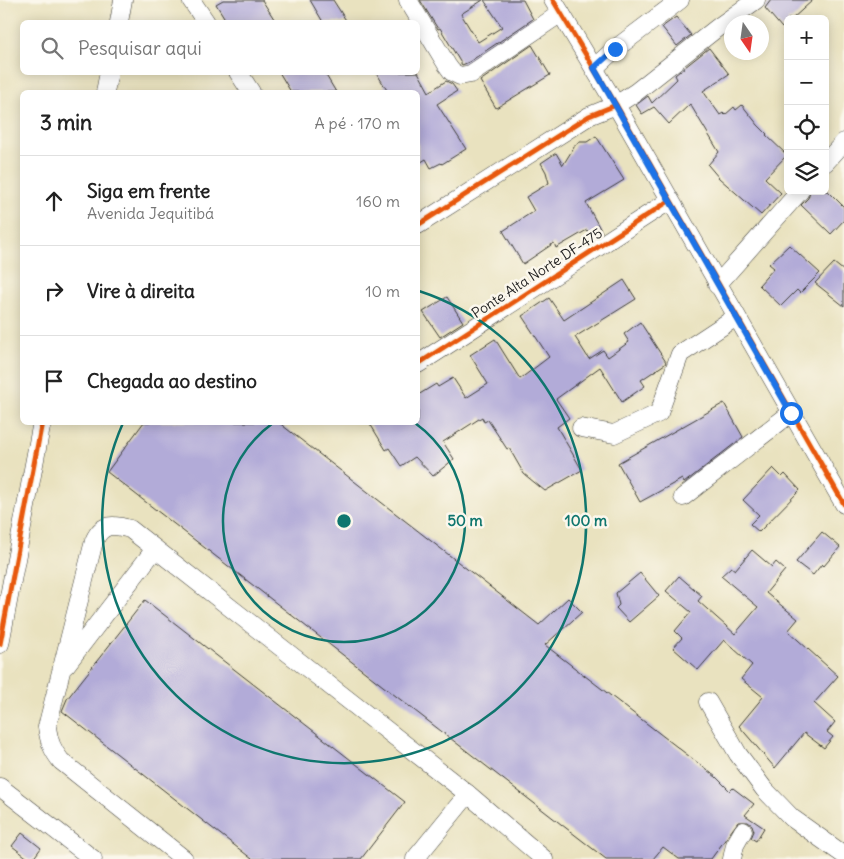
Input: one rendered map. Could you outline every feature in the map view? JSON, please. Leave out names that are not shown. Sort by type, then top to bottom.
[{"type":"street","points":[[119,20],[123,0]]},
{"type":"street","points":[[191,0],[205,20]]},
{"type":"street","points":[[408,0],[447,65],[452,72],[460,76],[471,74],[557,6],[616,105],[669,201],[844,504]]},
{"type":"street","points":[[594,68],[615,49],[680,0]]},
{"type":"street","points":[[420,224],[589,116],[616,105],[636,92],[717,28],[756,0]]},
{"type":"street","points":[[105,90],[108,75]]},
{"type":"street","points":[[240,75],[250,90]]},
{"type":"street","points":[[829,159],[844,142]]},
{"type":"street","points":[[717,284],[796,195]]},
{"type":"street","name":"Ponte Alta Norte DF-475","points":[[420,363],[669,201]]},
{"type":"street","points":[[582,428],[614,434],[659,413],[680,354],[736,317]]},
{"type":"street","points":[[683,497],[791,413]]},
{"type":"street","points":[[0,644],[41,425]]},
{"type":"street","points":[[184,859],[61,761],[49,741],[47,727],[94,541],[98,532],[108,526],[117,525],[130,529],[468,794],[544,859]]},
{"type":"street","points":[[61,671],[155,549]]},
{"type":"street","points":[[708,702],[738,754],[764,789],[792,818],[844,856]]},
{"type":"street","points":[[0,787],[93,859]]},
{"type":"street","points":[[415,859],[468,794]]},
{"type":"street","points":[[732,859],[735,845],[743,831]]},
{"type":"building","points":[[223,0],[262,0],[275,20],[226,20],[216,4]]},
{"type":"building","points":[[310,0],[333,0],[346,20],[322,20]]},
{"type":"building","points":[[420,0],[483,0],[461,14],[478,42],[502,27],[484,0],[523,0],[533,19],[462,65],[440,28],[438,29]]},
{"type":"building","points":[[771,0],[813,0],[796,15],[784,15],[784,26],[782,28],[765,8]]},
{"type":"building","points":[[676,17],[691,35],[677,46],[662,27]]},
{"type":"building","points":[[532,45],[550,75],[496,108],[480,81]]},
{"type":"building","points":[[709,48],[729,74],[703,91],[720,115],[723,113],[725,115],[734,107],[736,110],[742,105],[766,135],[784,152],[784,158],[765,178],[781,193],[761,215],[719,178],[708,165],[719,152],[690,104],[669,124],[654,107],[642,114],[636,105],[648,96],[652,103],[677,79],[675,75]]},
{"type":"building","points":[[281,75],[326,75],[335,90],[290,90]]},
{"type":"building","points":[[378,75],[420,75],[429,92],[446,81],[452,84],[457,91],[437,104],[466,149],[442,164],[431,168],[426,159],[420,163],[420,90],[387,90]]},
{"type":"building","points":[[596,136],[624,180],[586,203],[602,232],[592,238],[587,230],[556,248],[554,243],[523,264],[503,231],[534,211],[526,197],[549,183],[541,163],[556,153],[563,165],[576,144],[587,142]]},
{"type":"building","points":[[829,192],[844,207],[844,220],[831,234],[801,205],[809,195],[829,195]]},
{"type":"building","points":[[789,245],[820,273],[800,293],[797,290],[781,306],[759,285],[774,268],[769,264]]},
{"type":"building","points":[[834,263],[844,271],[844,306],[815,283]]},
{"type":"building","points":[[624,280],[636,299],[575,337],[589,359],[603,350],[608,357],[629,342],[624,334],[640,322],[666,362],[641,380],[645,386],[622,402],[600,367],[556,399],[569,418],[557,427],[582,470],[545,491],[524,474],[509,448],[507,449],[488,420],[484,422],[482,417],[443,442],[454,459],[433,476],[415,457],[401,466],[389,448],[386,450],[371,425],[420,425],[420,394],[436,384],[438,387],[453,378],[466,398],[488,384],[470,355],[495,339],[520,379],[549,357],[522,316],[549,298],[564,320]]},
{"type":"building","points":[[447,297],[463,322],[440,337],[423,312]]},
{"type":"building","points":[[724,403],[743,437],[684,483],[682,479],[640,502],[618,463]]},
{"type":"building","points":[[142,425],[282,425],[539,625],[568,598],[582,612],[545,645],[716,777],[730,791],[733,788],[754,804],[745,815],[764,828],[756,841],[751,838],[754,831],[752,825],[748,822],[738,822],[711,859],[679,859],[663,847],[653,859],[606,859],[107,472]]},
{"type":"building","points":[[773,468],[782,477],[785,474],[800,490],[759,532],[750,524],[759,515],[743,500]]},
{"type":"building","points":[[822,532],[840,547],[824,566],[822,564],[813,575],[796,562]]},
{"type":"building","points":[[752,550],[772,567],[776,562],[785,570],[766,593],[798,619],[788,631],[838,676],[814,703],[835,722],[827,732],[833,737],[824,748],[804,733],[775,768],[739,726],[763,697],[741,679],[752,665],[724,640],[698,670],[673,648],[682,638],[675,631],[691,612],[666,591],[679,576],[702,596],[698,601],[735,634],[758,607],[721,576],[731,567],[735,570]]},
{"type":"building","points":[[640,573],[659,596],[629,622],[616,608],[619,605],[616,593]]},
{"type":"building","points":[[145,600],[405,802],[361,859],[252,859],[62,711],[67,699]]},
{"type":"building","points":[[22,833],[41,848],[33,859],[29,859],[12,846]]},
{"type":"cycle path","points":[[553,0],[616,105],[844,504]]},
{"type":"cycle path","points":[[420,224],[589,116],[616,105]]},
{"type":"cycle path","points":[[420,363],[669,201]]},
{"type":"cycle path","points":[[0,644],[41,425]]},
{"type":"route","points":[[615,49],[594,68],[791,413]]}]
